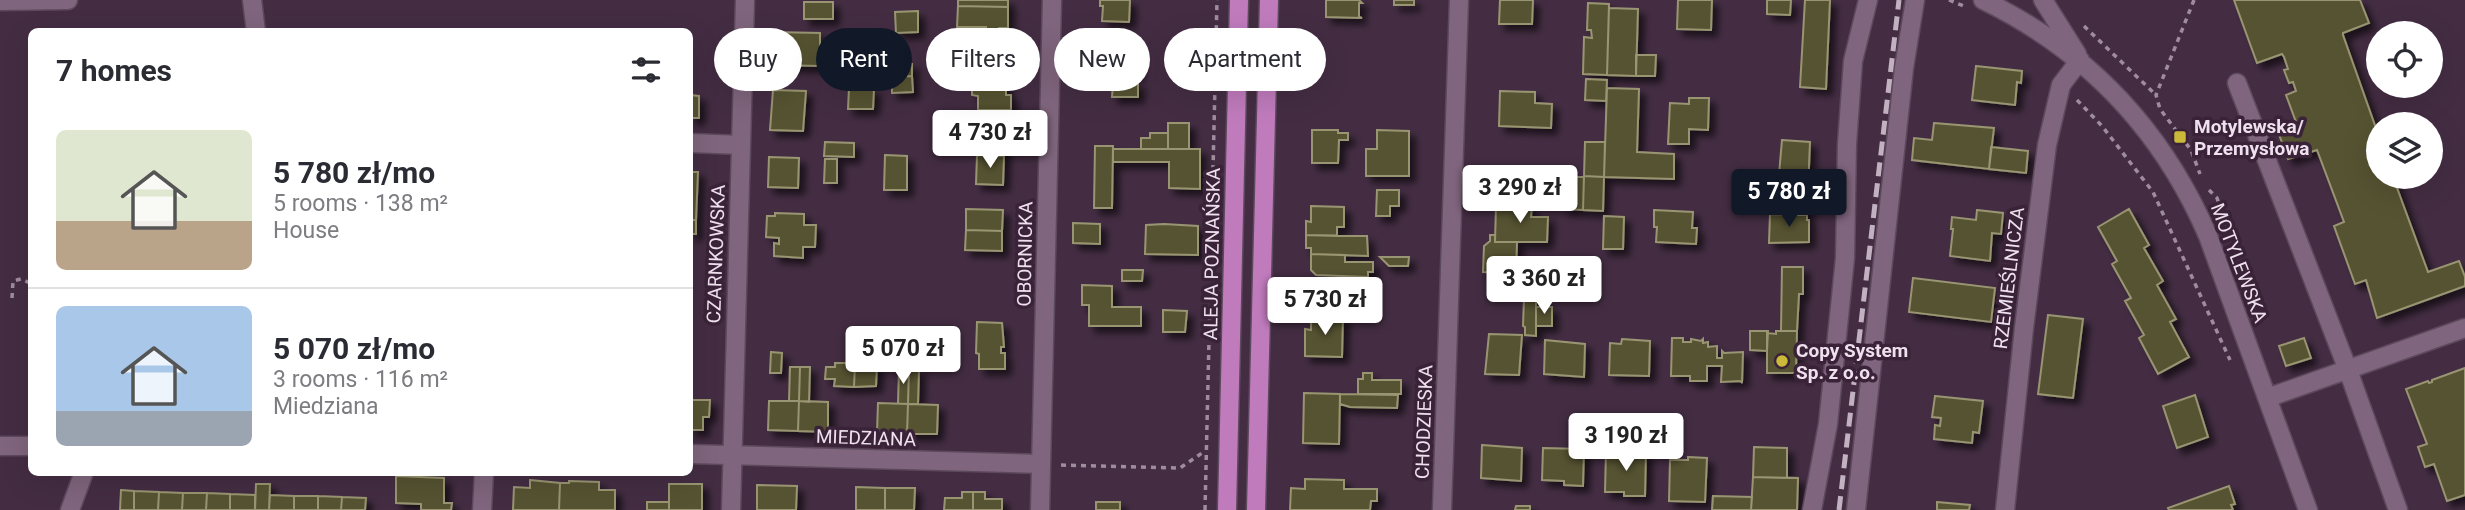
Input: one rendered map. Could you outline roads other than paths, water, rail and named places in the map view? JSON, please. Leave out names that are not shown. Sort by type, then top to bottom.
[{"type":"main road","name":"ALEJA POZNAŃSKA","points":[[1227,510],[1239,0]]},
{"type":"main road","points":[[1256,510],[1269,0]]},
{"type":"street","points":[[0,1],[68,0]]},
{"type":"street","points":[[252,0],[256,28]]},
{"type":"street","name":"CZARNKOWSKA","points":[[731,510],[745,0]]},
{"type":"street","name":"OBORNICKA","points":[[1040,510],[1052,0]]},
{"type":"street","name":"CHODZIESKA","points":[[1442,510],[1459,0]]},
{"type":"street","points":[[1812,510],[1828,424],[1845,258],[1847,144],[1853,61],[1868,0]]},
{"type":"street","points":[[1856,510],[1904,68],[1915,0]]},
{"type":"street","name":"MOTYLEWSKA","points":[[2043,0],[2080,60]]},
{"type":"street","name":"MOTYLEWSKA","points":[[1977,5],[2005,6],[2080,60],[2126,105],[2147,131],[2192,201],[2208,236],[2308,510]]},
{"type":"street","name":"RZEMIEŚLNICZA","points":[[2005,510],[2047,145],[2061,85],[2080,60]]},
{"type":"street","points":[[2237,83],[2348,370],[2398,510]]},
{"type":"street","points":[[693,143],[741,145]]},
{"type":"street","points":[[2267,398],[2465,328]]},
{"type":"street","points":[[0,446],[28,446]]},
{"type":"street","name":"MIEDZIANA","points":[[693,454],[1041,464]]},
{"type":"street","points":[[70,510],[83,476]]},
{"type":"street","points":[[482,510],[484,476]]},
{"type":"railway","points":[[1839,510],[1899,0]]},
{"type":"place","name":"Motylewska/ Przemysłowa","points":[[2180,137]]},
{"type":"place","name":"Copy System Sp. z o.o.","points":[[1782,361]]}]
